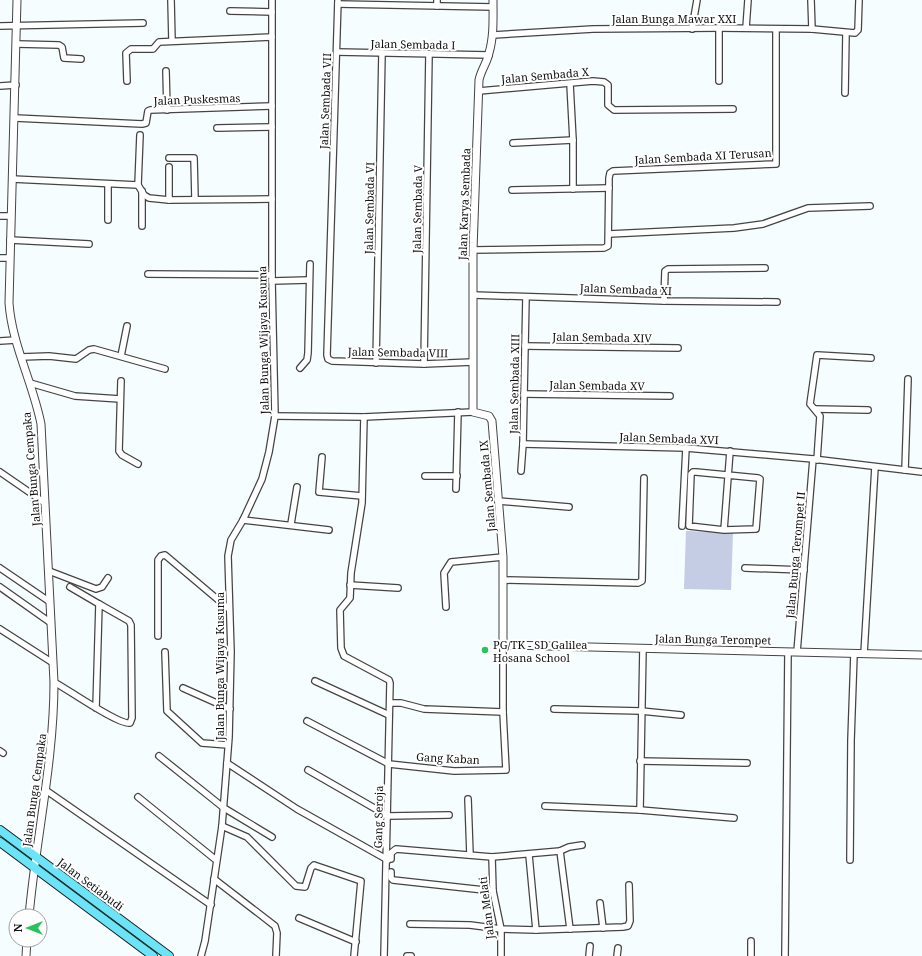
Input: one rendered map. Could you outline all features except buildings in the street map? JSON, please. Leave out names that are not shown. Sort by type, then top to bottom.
[{"type":"main road","name":"Jalan Setiabudi","points":[[0,830],[169,956]]},
{"type":"main road","name":"Jalan Setiabudi","points":[[0,842],[153,956]]},
{"type":"street","name":"Jalan Bunga Cempaka","points":[[17,0],[16,85],[9,258],[9,303],[16,340],[37,405],[41,424],[54,682],[54,714],[47,791],[34,868],[30,908]]},
{"type":"street","points":[[171,0],[172,41]]},
{"type":"street","name":"Jalan Bunga Wijaya Kusuma","points":[[201,956],[211,905],[224,808],[230,709],[228,556],[231,540],[243,520],[262,479],[269,452],[275,416],[272,278],[272,0]]},
{"type":"street","points":[[692,29],[697,0]]},
{"type":"street","points":[[746,28],[748,0]]},
{"type":"street","points":[[811,0],[812,29]]},
{"type":"street","name":"Jalan Bunga Mawar XXI","points":[[493,35],[593,28],[812,29],[855,33],[858,30],[860,0]]},
{"type":"street","name":"Jalan Sembada VII","points":[[327,355],[338,2],[493,4]]},
{"type":"street","name":"Jalan Karya Sembada","points":[[474,412],[473,250],[479,90],[480,72],[489,55],[493,35],[493,4]]},
{"type":"street","points":[[230,11],[272,12]]},
{"type":"street","points":[[0,26],[142,23]]},
{"type":"street","points":[[719,28],[719,81]]},
{"type":"street","name":"Jalan Sembada XI Terusan","points":[[609,188],[610,174],[613,171],[776,164],[776,30]]},
{"type":"street","points":[[846,33],[846,93]]},
{"type":"street","points":[[127,81],[126,53],[128,50],[153,49],[159,42],[272,37]]},
{"type":"street","points":[[17,44],[59,45],[62,48],[64,58],[81,59]]},
{"type":"street","name":"Jalan Sembada I","points":[[337,52],[489,55]]},
{"type":"street","name":"Jalan Sembada VI","points":[[376,363],[382,53]]},
{"type":"street","name":"Jalan Sembada V","points":[[424,364],[429,54]]},
{"type":"street","points":[[166,71],[167,110]]},
{"type":"street","name":"Jalan Sembada X","points":[[479,90],[593,81],[606,83],[608,105],[614,110],[733,110]]},
{"type":"street","points":[[570,84],[573,140],[573,189]]},
{"type":"street","points":[[0,86],[16,85]]},
{"type":"street","name":"Jalan Puskesmas","points":[[15,118],[142,124],[146,123],[149,110],[272,106]]},
{"type":"street","points":[[217,128],[272,127]]},
{"type":"street","points":[[140,135],[138,185],[148,198],[169,200],[272,199]]},
{"type":"street","points":[[513,142],[573,140]]},
{"type":"street","points":[[169,158],[194,158],[195,199]]},
{"type":"street","points":[[169,167],[169,200]]},
{"type":"street","points":[[12,179],[138,185]]},
{"type":"street","points":[[108,184],[108,220]]},
{"type":"street","points":[[473,250],[526,248],[599,249],[608,246],[609,188],[512,190]]},
{"type":"street","points":[[142,190],[142,226]]},
{"type":"street","points":[[609,234],[734,228],[763,224],[808,208],[870,206]]},
{"type":"street","points":[[0,216],[11,216]]},
{"type":"street","points":[[10,240],[89,244]]},
{"type":"street","points":[[0,258],[9,258]]},
{"type":"street","points":[[300,368],[307,360],[308,353],[310,264]]},
{"type":"street","points":[[664,301],[665,271],[668,269],[765,268]]},
{"type":"street","points":[[148,274],[309,280]]},
{"type":"street","name":"Jalan Sembada XI","points":[[473,295],[664,301],[777,302]]},
{"type":"street","name":"Jalan Sembada XIII","points":[[521,471],[523,444],[526,296]]},
{"type":"street","points":[[121,356],[127,326]]},
{"type":"street","points":[[0,341],[16,340]]},
{"type":"street","name":"Jalan Sembada XIV","points":[[525,346],[678,348]]},
{"type":"street","points":[[21,357],[49,356],[76,360],[91,349],[121,356],[164,370]]},
{"type":"street","name":"Jalan Sembada VIII","points":[[327,355],[328,359],[332,361],[424,364],[473,362]]},
{"type":"street","name":"Jalan Bunga Terompet II","points":[[797,652],[820,416],[810,403],[817,355],[871,358]]},
{"type":"street","points":[[905,470],[908,379]]},
{"type":"street","points":[[121,380],[119,451],[122,455],[138,464]]},
{"type":"street","points":[[30,383],[75,396],[120,399]]},
{"type":"street","name":"Jalan Sembada XV","points":[[524,394],[670,396]]},
{"type":"street","points":[[815,409],[868,410]]},
{"type":"street","points":[[456,489],[458,412]]},
{"type":"street","name":"Jalan Sembada IX","points":[[275,416],[364,417],[458,412],[474,412],[489,416],[492,421],[503,557],[503,712],[506,770]]},
{"type":"street","points":[[364,417],[362,496],[350,585],[398,588]]},
{"type":"street","name":"Jalan Sembada XVI","points":[[523,444],[686,448],[730,451],[922,472]]},
{"type":"street","points":[[682,526],[686,448]]},
{"type":"street","points":[[724,530],[730,451]]},
{"type":"street","points":[[322,457],[319,492],[362,496]]},
{"type":"street","points":[[864,654],[875,467]]},
{"type":"street","points":[[0,472],[45,503]]},
{"type":"street","points":[[693,472],[728,476],[760,479],[757,528],[754,530],[724,530],[689,526],[693,472]]},
{"type":"street","points":[[425,476],[457,476]]},
{"type":"street","points":[[504,580],[638,583],[642,581],[644,478]]},
{"type":"street","points":[[291,524],[297,487]]},
{"type":"street","points":[[499,501],[569,506]]},
{"type":"street","points":[[243,520],[291,524],[329,530]]},
{"type":"street","points":[[158,636],[158,560],[161,556],[165,555],[229,609]]},
{"type":"street","points":[[446,607],[444,573],[451,562],[503,557]]},
{"type":"street","points":[[0,568],[50,602]]},
{"type":"street","points":[[745,568],[804,570]]},
{"type":"street","points":[[49,571],[96,589],[102,588],[108,578]]},
{"type":"street","name":"Gang Seroja","points":[[350,585],[349,599],[340,610],[342,653],[344,656],[389,680],[390,683],[388,860],[384,956]]},
{"type":"street","points":[[0,587],[51,623]]},
{"type":"street","points":[[54,682],[123,724],[130,723],[132,718],[131,622],[70,587]]},
{"type":"street","points":[[96,708],[99,604]]},
{"type":"street","points":[[0,629],[53,664]]},
{"type":"street","name":"Jalan Bunga Terompet","points":[[503,645],[922,655]]},
{"type":"street","points":[[640,810],[643,648]]},
{"type":"street","points":[[165,652],[167,711],[202,743],[228,745]]},
{"type":"street","points":[[785,956],[788,652]]},
{"type":"street","points":[[850,860],[851,740],[854,654]]},
{"type":"street","points":[[315,681],[389,715]]},
{"type":"street","points":[[183,688],[230,709]]},
{"type":"street","points":[[390,703],[401,703],[424,709],[503,712]]},
{"type":"street","points":[[554,709],[641,711],[681,715]]},
{"type":"street","points":[[307,721],[389,764]]},
{"type":"street","points":[[159,756],[224,808],[272,837]]},
{"type":"street","points":[[640,761],[747,763]]},
{"type":"street","points":[[227,763],[297,809],[388,860]]},
{"type":"street","name":"Gang Kaban","points":[[389,764],[454,771],[506,770]]},
{"type":"street","points":[[308,770],[388,816],[449,815]]},
{"type":"street","points":[[47,791],[211,905]]},
{"type":"street","points":[[138,797],[216,860]]},
{"type":"street","points":[[468,800],[470,855]]},
{"type":"street","points":[[545,806],[640,810],[734,818]]},
{"type":"street","points":[[222,826],[238,832],[247,838],[296,886],[306,887],[311,866],[315,865],[361,881],[354,956]]},
{"type":"street","points":[[493,891],[391,878],[393,850],[492,857],[529,855],[560,851],[569,847],[582,845]]},
{"type":"street","points":[[560,851],[570,929]]},
{"type":"street","points":[[529,855],[536,930]]},
{"type":"street","name":"Jalan Melati","points":[[492,857],[493,891],[501,929],[500,956]]},
{"type":"street","points":[[214,879],[275,926],[277,933],[276,956]]},
{"type":"street","points":[[410,924],[470,925],[501,929],[536,930],[628,926],[630,920],[629,885]]},
{"type":"street","points":[[600,902],[603,928]]},
{"type":"street","points":[[299,918],[356,942]]},
{"type":"street","points":[[750,956],[751,941]]},
{"type":"street","points":[[589,956],[590,946]]},
{"type":"street","points":[[617,956],[618,948]]},
{"type":"shaded area","points":[[686,531],[733,533],[731,590],[684,589]]},
{"type":"place","name":"PG/TK - SD Galilea Hosana School","points":[[485,650]]}]
